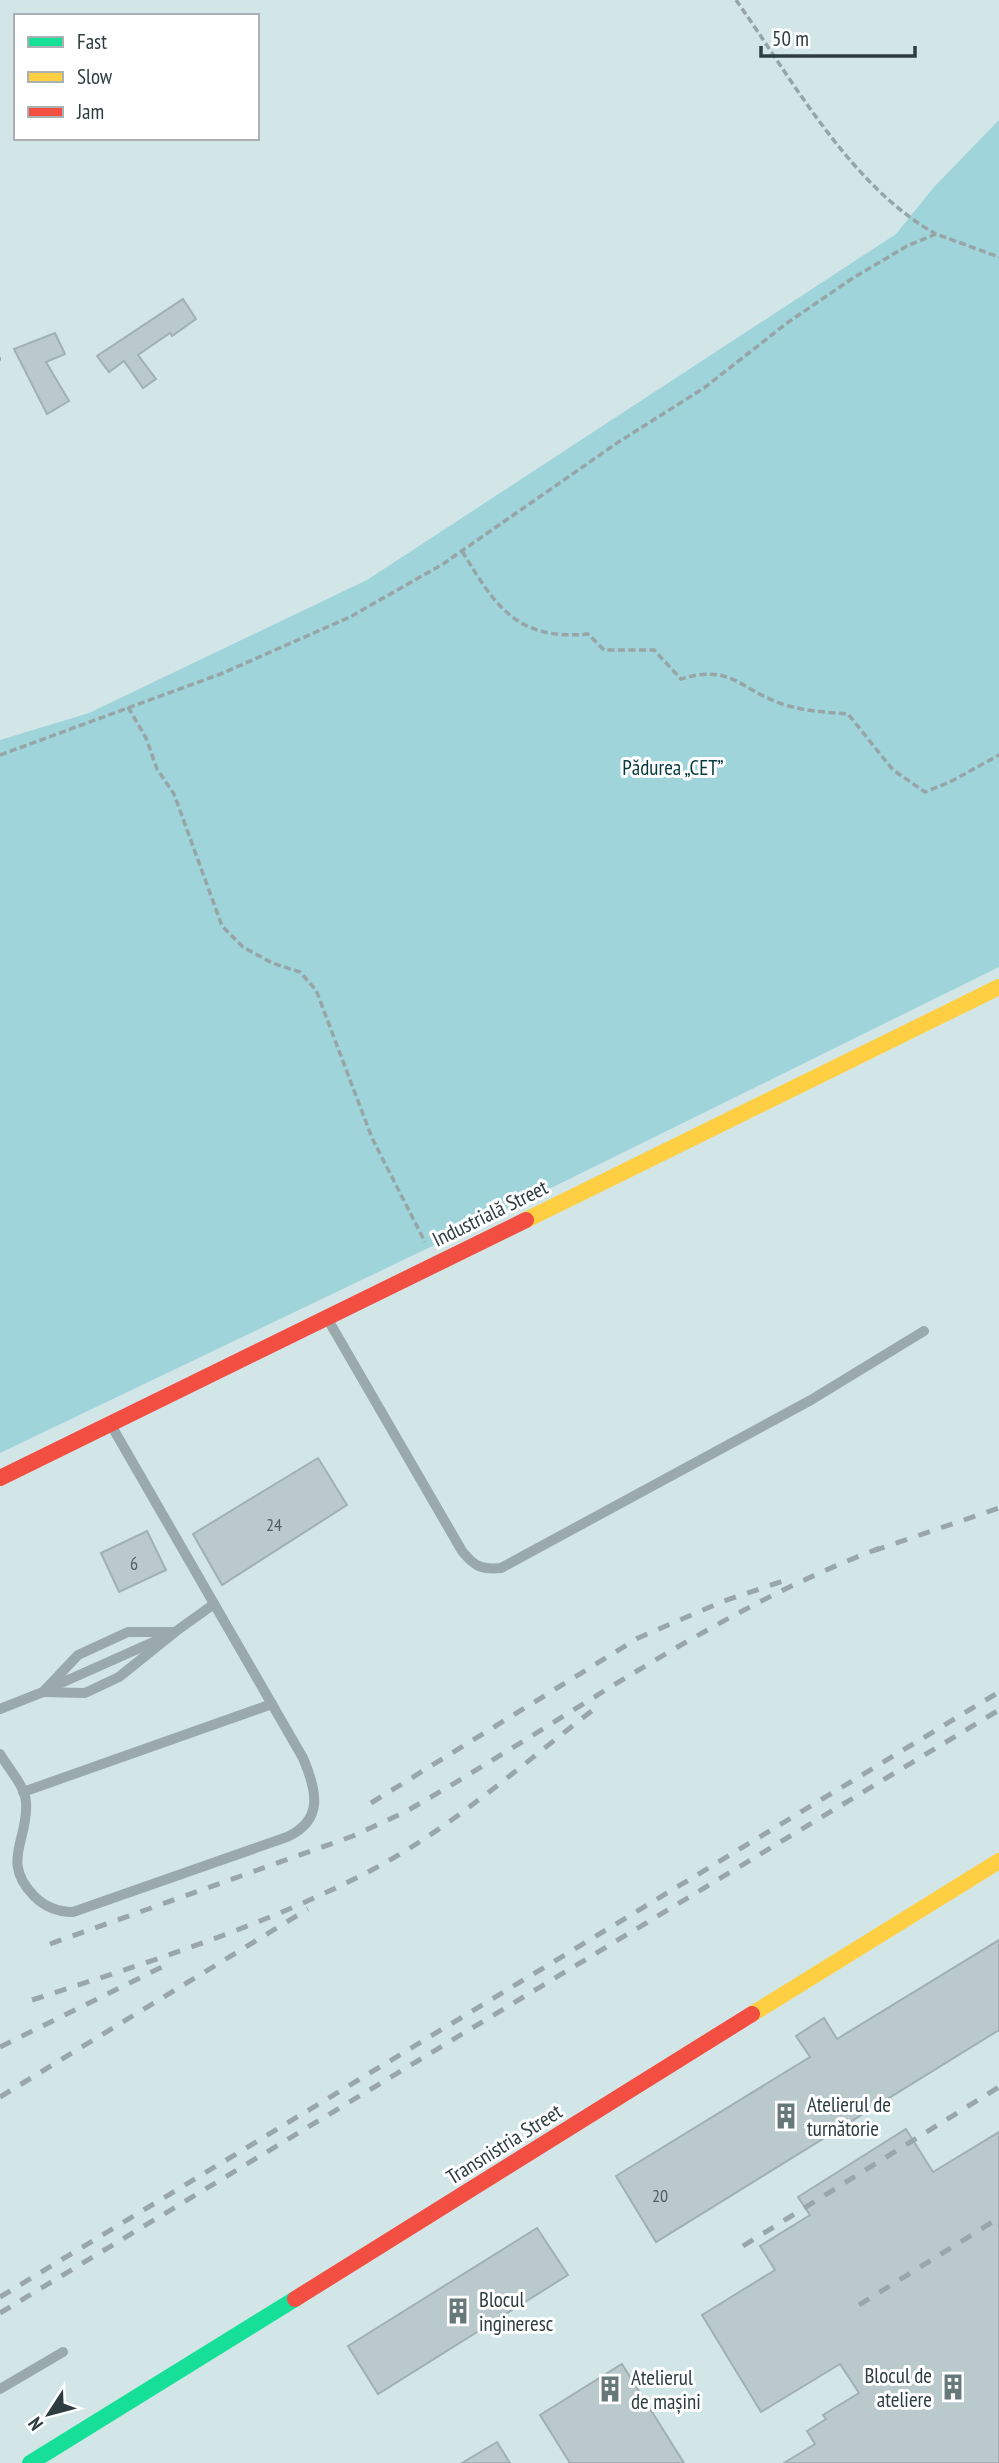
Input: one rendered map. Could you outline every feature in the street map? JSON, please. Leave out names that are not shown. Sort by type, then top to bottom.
[{"type":"street","name":"Industrială Street","points":[[0,1478],[999,988]]},
{"type":"street","name":"Transnistria Street","points":[[30,2463],[999,1861]]},
{"type":"lane","points":[[326,1316],[462,1551],[477,1567],[488,1569],[501,1568],[770,1423],[924,1331]]},
{"type":"lane","points":[[0,1754],[23,1792],[26,1813],[16,1859],[21,1880],[44,1905],[64,1912],[73,1912],[287,1837],[306,1826],[312,1816],[314,1790],[303,1758],[110,1422]]},
{"type":"lane","points":[[43,1692],[85,1693],[120,1678],[175,1632],[214,1604]]},
{"type":"lane","points":[[43,1692],[78,1655],[128,1632],[175,1632]]},
{"type":"lane","points":[[0,1709],[175,1632]]},
{"type":"lane","points":[[23,1792],[272,1704]]},
{"type":"lane","points":[[0,2389],[63,2351]]},
{"type":"path","points":[[736,0],[861,172],[910,217],[936,234],[999,257]]},
{"type":"path","points":[[0,755],[223,673],[350,617],[462,551],[617,443],[704,388],[787,323],[842,286],[906,246],[936,234]]},
{"type":"path","points":[[462,551],[497,607],[514,619],[550,633],[588,634],[604,650],[654,650],[681,679],[702,672],[725,674],[776,702],[802,709],[848,714],[893,769],[925,792],[950,782],[999,755]]},
{"type":"path","points":[[128,707],[146,738],[157,769],[174,794],[222,926],[243,947],[272,963],[300,972],[316,990],[372,1138],[408,1213],[437,1262]]},
{"type":"green space","name":"Pădurea „CET”","points":[[999,120],[999,967],[468,1229],[0,1453],[0,740],[89,713],[367,580],[896,234],[934,187]]},
{"type":"building","points":[[183,299],[196,319],[138,355],[156,379],[143,388],[124,361],[109,372],[97,356]]},
{"type":"building","points":[[55,333],[65,354],[46,362],[69,401],[47,414],[14,349]]},
{"type":"building","points":[[318,1458],[347,1505],[222,1585],[193,1534]]},
{"type":"building","points":[[147,1531],[166,1570],[119,1592],[101,1553]]},
{"type":"building","name":"Atelierul de turnătorie","points":[[999,1940],[999,2030],[656,2242],[616,2176],[810,2057],[796,2036],[824,2018],[837,2039]]},
{"type":"building","points":[[906,2129],[933,2172],[999,2132],[999,2463],[784,2463],[815,2444],[807,2431],[826,2419],[823,2415],[859,2393],[840,2364],[761,2412],[702,2315],[775,2270],[760,2246],[810,2215],[798,2197]]},
{"type":"building","name":"Blocul ingineresc","points":[[537,2228],[568,2275],[378,2394],[348,2346]]},
{"type":"building","name":"Atelierul de mașini","points":[[622,2364],[684,2463],[570,2463],[540,2415]]},
{"type":"building","points":[[497,2442],[510,2463],[462,2463]]},
{"type":"railway","points":[[873,1551],[999,1508]]},
{"type":"railway","points":[[50,1944],[353,1836],[405,1812],[696,1636],[817,1574],[880,1548]]},
{"type":"railway","points":[[371,1803],[638,1638],[724,1601],[783,1581]]},
{"type":"railway","points":[[0,2297],[999,1692]]},
{"type":"railway","points":[[32,2000],[167,1956],[255,1923],[383,1864],[439,1829],[597,1707]]},
{"type":"railway","points":[[0,2313],[999,1710]]},
{"type":"railway","points":[[0,2097],[308,1909]]},
{"type":"railway","points":[[0,2047],[166,1965]]},
{"type":"railway","points":[[743,2246],[999,2087]]},
{"type":"railway","points":[[859,2305],[999,2218]]},
{"type":"traffic: fast","points":[[30,2463],[295,2299]]},
{"type":"traffic: slow","points":[[526,1220],[999,987]]},
{"type":"traffic: slow","points":[[752,2014],[999,1861]]},
{"type":"traffic: jam","points":[[0,1478],[526,1220]]},
{"type":"traffic: jam","points":[[295,2299],[752,2014]]},
{"type":"place","name":"Atelierul de turnătorie","points":[[786,2116]]},
{"type":"place","name":"Blocul ingineresc","points":[[458,2311]]},
{"type":"place","name":"Blocul de ateliere","points":[[953,2387]]},
{"type":"place","name":"Atelierul de mașini","points":[[610,2389]]}]
